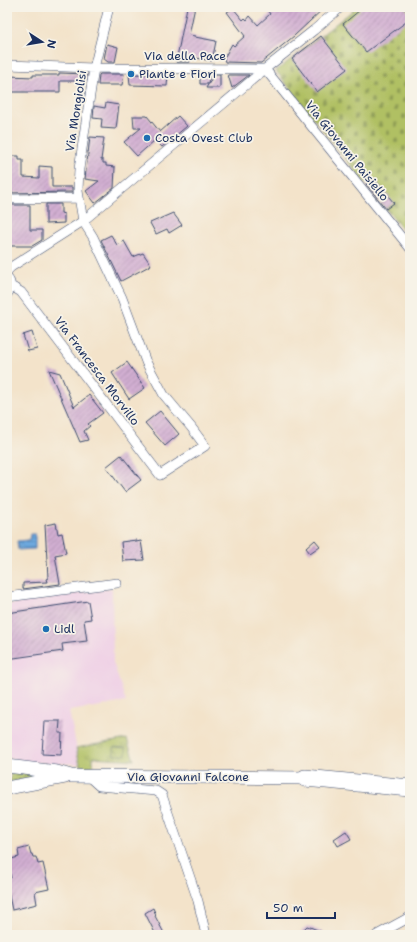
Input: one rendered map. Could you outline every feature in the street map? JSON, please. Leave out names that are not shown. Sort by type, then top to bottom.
[{"type":"highway","points":[[305,778],[410,776]]},
{"type":"highway","points":[[305,778],[410,782]]},
{"type":"highway","points":[[305,778],[410,788]]},
{"type":"main road","points":[[7,766],[57,772],[71,776]]},
{"type":"main road","points":[[7,788],[71,776]]},
{"type":"main road","name":"Via Giovanni Falcone","points":[[71,776],[305,778]]},
{"type":"street","name":"Via Mongiolisi","points":[[83,220],[78,191],[79,169],[94,68],[109,7]]},
{"type":"street","points":[[7,271],[83,220],[341,7]]},
{"type":"street","name":"Via della Pace","points":[[7,65],[94,68],[265,69]]},
{"type":"street","name":"Via Giovanni Paisiello","points":[[265,69],[410,248]]},
{"type":"street","points":[[7,199],[79,198]]},
{"type":"street","name":"Via Francesca Morvillo","points":[[8,286],[21,292],[160,474],[205,446],[164,395],[146,362],[122,298],[93,237],[83,220]]},
{"type":"street","points":[[7,597],[117,583]]},
{"type":"street","points":[[89,777],[99,786],[156,791],[162,795],[198,901],[206,935]]},
{"type":"street","points":[[377,935],[410,917]]},
{"type":"shaded area","points":[[112,588],[113,662],[126,702],[69,711],[80,764],[25,762],[8,758],[7,605]]},
{"type":"green space","points":[[357,7],[410,7],[410,239],[276,71]]},
{"type":"green space","points":[[127,739],[134,760],[93,757],[93,767],[83,767],[80,764],[76,748]]},
{"type":"green space","points":[[114,747],[126,748],[126,755],[114,755]]},
{"type":"green space","points":[[11,772],[49,775],[10,782]]},
{"type":"water","points":[[30,534],[35,534],[35,549],[18,550],[17,541],[29,540]]},
{"type":"building","points":[[187,7],[195,7],[189,35],[216,41],[212,61],[191,57],[190,62],[176,62]]},
{"type":"building","points":[[265,7],[325,7],[294,36],[261,63],[225,62],[224,58],[232,44],[234,46],[245,36],[227,12],[233,8],[243,20],[245,18],[247,20],[250,16],[258,25],[270,14]]},
{"type":"building","points":[[358,7],[405,7],[410,14],[410,19],[366,52],[343,24],[360,10]]},
{"type":"building","points":[[321,36],[347,69],[317,92],[292,59]]},
{"type":"building","points":[[107,44],[118,47],[115,62],[108,62],[104,59]]},
{"type":"building","points":[[59,73],[87,74],[86,81],[60,81],[60,92],[7,92],[8,76],[33,77],[33,75],[59,75]]},
{"type":"building","points":[[100,74],[124,74],[122,85],[98,85]]},
{"type":"building","points":[[129,74],[168,75],[167,86],[130,85]]},
{"type":"building","points":[[200,75],[210,75],[208,84],[200,84]]},
{"type":"building","points":[[214,75],[220,75],[220,88],[206,88]]},
{"type":"building","points":[[228,75],[249,75],[232,88]]},
{"type":"building","points":[[106,103],[119,105],[116,129],[101,128],[102,119],[93,118],[94,106],[105,108]]},
{"type":"building","points":[[133,116],[147,116],[160,132],[178,116],[187,126],[162,147],[155,140],[137,156],[124,142],[141,128],[134,128]]},
{"type":"building","points":[[90,137],[104,138],[101,160],[103,160],[103,163],[106,163],[106,166],[115,167],[114,188],[95,203],[86,191],[99,181],[85,179]]},
{"type":"building","points":[[7,156],[19,156],[19,160],[23,160],[23,177],[39,178],[39,166],[52,167],[52,187],[72,187],[72,192],[7,193]]},
{"type":"building","points":[[373,178],[394,203],[386,209],[366,184]]},
{"type":"building","points":[[46,204],[61,204],[61,213],[64,214],[64,223],[46,224]]},
{"type":"building","points":[[7,205],[30,205],[30,230],[42,230],[42,240],[32,246],[7,246]]},
{"type":"building","points":[[173,213],[182,225],[169,233],[167,229],[156,234],[150,223]]},
{"type":"building","points":[[111,235],[117,245],[124,241],[133,257],[143,253],[151,265],[121,281],[101,240]]},
{"type":"building","points":[[32,332],[37,349],[28,351],[23,335]]},
{"type":"building","points":[[127,362],[145,388],[129,399],[112,373]]},
{"type":"building","points":[[49,370],[60,373],[74,407],[89,395],[103,413],[88,424],[90,426],[84,431],[88,440],[80,442]]},
{"type":"building","points":[[160,411],[179,434],[165,446],[145,423]]},
{"type":"building","points":[[121,455],[141,480],[125,492],[106,467]]},
{"type":"building","points":[[56,523],[58,534],[62,533],[66,553],[55,555],[60,584],[23,589],[23,583],[47,582],[45,525]]},
{"type":"building","points":[[136,540],[136,542],[141,541],[144,560],[123,561],[121,542]]},
{"type":"building","points":[[315,540],[320,546],[310,553],[306,548]]},
{"type":"building","name":"Lidl","points":[[88,601],[91,619],[84,620],[87,641],[62,644],[63,651],[7,659],[7,613]]},
{"type":"building","points":[[44,721],[60,721],[59,733],[62,733],[61,755],[42,754]]},
{"type":"building","points":[[346,831],[351,839],[338,846],[334,839]]},
{"type":"building","points":[[29,847],[33,857],[36,857],[38,864],[43,863],[49,889],[35,892],[37,904],[12,910],[7,886],[7,878],[11,878],[7,860],[19,857],[18,850]]},
{"type":"building","points":[[153,908],[156,915],[155,916],[165,935],[156,935],[145,913]]},
{"type":"building","points":[[307,926],[310,927],[330,935],[298,935]]},
{"type":"place","name":"Piante e Fiori","points":[[131,74]]},
{"type":"place","name":"Costa Ovest Club","points":[[147,138]]},
{"type":"place","name":"Lidl","points":[[46,629]]}]
